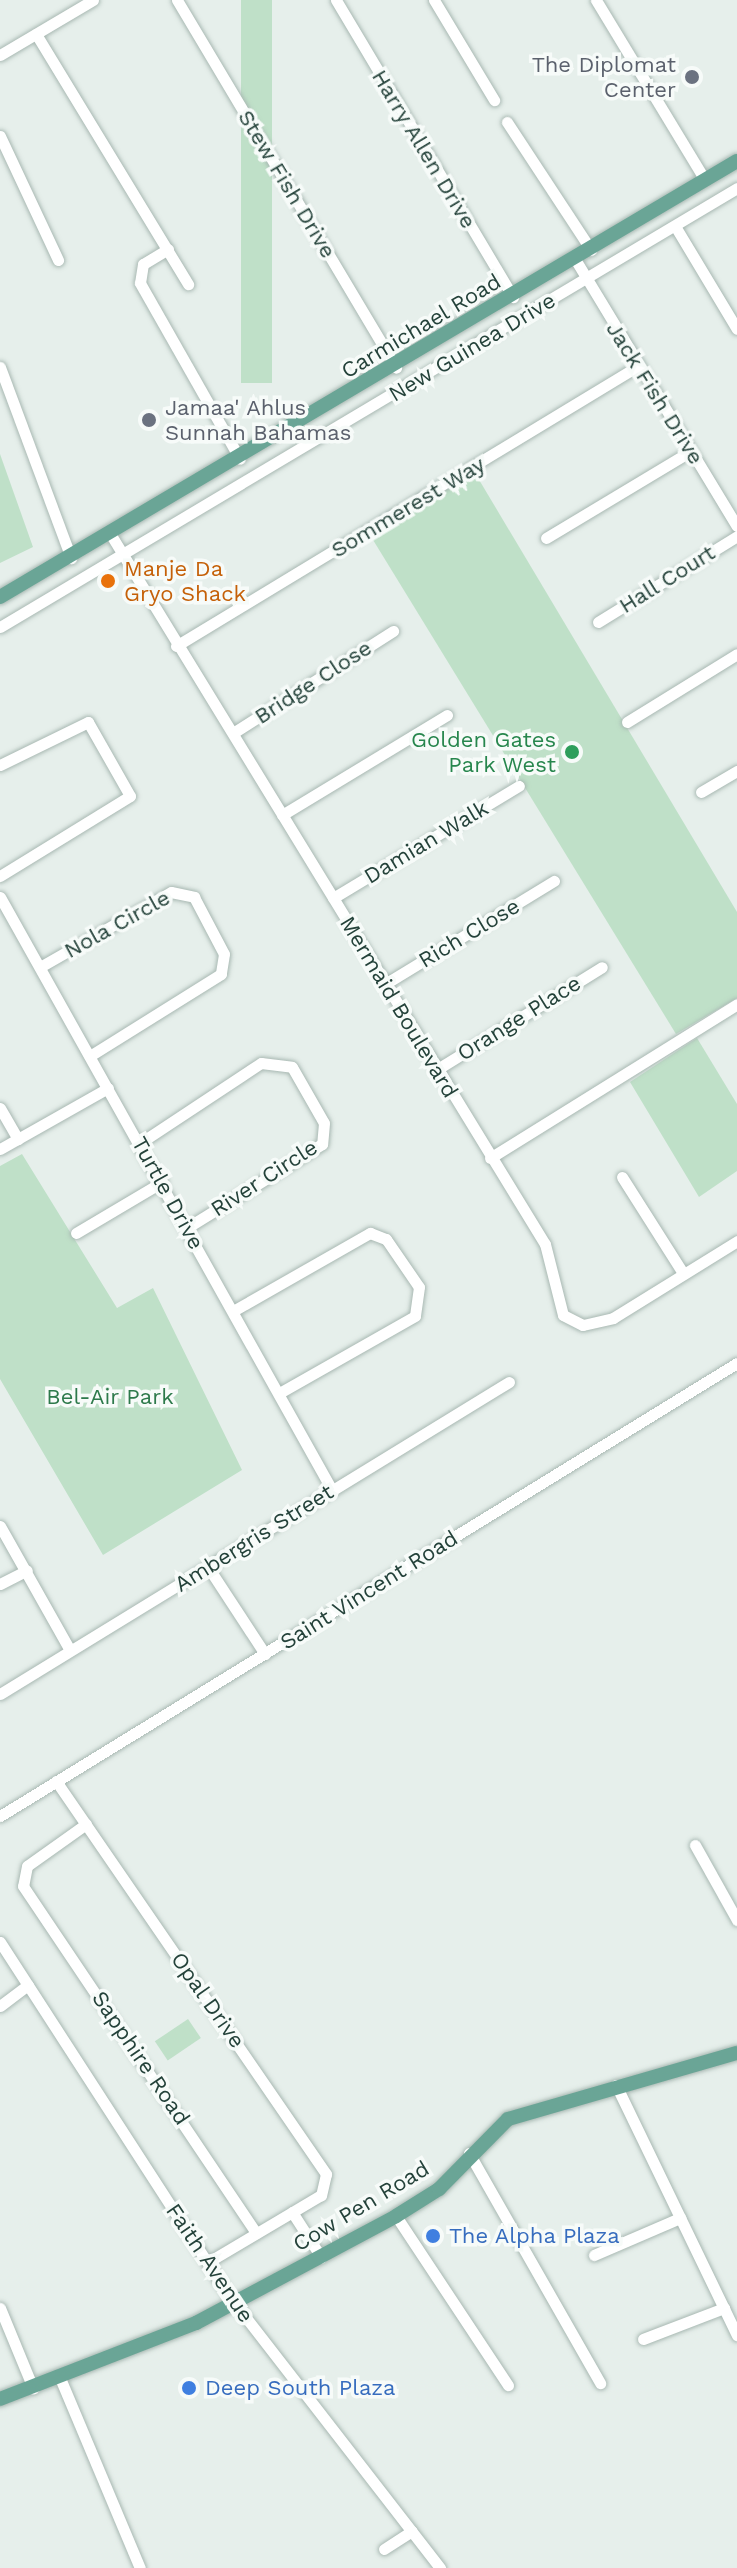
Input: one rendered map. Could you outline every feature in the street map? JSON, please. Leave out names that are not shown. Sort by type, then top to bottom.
[{"type":"main road","name":"Carmichael Road","points":[[0,597],[396,368],[737,161]]},
{"type":"main road","name":"Cow Pen Road","points":[[0,2399],[60,2378],[235,2304],[396,2216],[439,2189],[469,2153],[508,2119],[616,2085],[737,2053]]},
{"type":"street","points":[[0,55],[93,0]]},
{"type":"street","name":"Stew Fish Drive","points":[[177,0],[396,368]]},
{"type":"street","name":"Harry Allen Drive","points":[[336,0],[513,297]]},
{"type":"street","points":[[434,0],[494,100]]},
{"type":"street","points":[[596,0],[705,180]]},
{"type":"street","points":[[36,34],[188,284]]},
{"type":"street","points":[[507,122],[591,250]]},
{"type":"street","points":[[0,136],[58,260]]},
{"type":"street","name":"New Guinea Drive","points":[[0,627],[737,188]]},
{"type":"street","points":[[675,226],[737,329]]},
{"type":"street","points":[[168,249],[143,264],[140,283],[240,459]]},
{"type":"street","name":"Jack Fish Drive","points":[[575,259],[737,526]]},
{"type":"street","name":"Sommerest Way","points":[[176,646],[638,366]]},
{"type":"street","points":[[0,367],[71,558]]},
{"type":"street","points":[[546,538],[691,451]]},
{"type":"street","name":"Mermaid Boulevard","points":[[111,535],[176,646],[233,733],[545,1244],[554,1300],[569,1320],[613,1318],[737,1241]]},
{"type":"street","name":"Hall Court","points":[[598,622],[737,536]]},
{"type":"street","name":"Bridge Close","points":[[233,733],[393,631]]},
{"type":"street","points":[[627,722],[737,654]]},
{"type":"street","points":[[282,815],[447,715]]},
{"type":"street","points":[[0,765],[88,722],[130,796],[0,876]]},
{"type":"street","points":[[701,792],[737,771]]},
{"type":"street","name":"Damian Walk","points":[[333,898],[519,786]]},
{"type":"street","name":"Rich Close","points":[[385,984],[554,881]]},
{"type":"street","name":"Nola Circle","points":[[40,967],[171,892],[194,897],[224,954],[221,974],[90,1056]]},
{"type":"street","name":"Turtle Drive","points":[[0,897],[281,1392],[332,1490]]},
{"type":"street","name":"Orange Place","points":[[436,1070],[602,967]]},
{"type":"street","points":[[490,1158],[737,1004]]},
{"type":"street","name":"River Circle","points":[[140,1143],[261,1063],[292,1067],[324,1123],[322,1144],[188,1227]]},
{"type":"street","points":[[0,1149],[108,1088]]},
{"type":"street","points":[[0,1108],[18,1139]]},
{"type":"street","points":[[622,1177],[683,1273]]},
{"type":"street","points":[[76,1233],[162,1182]]},
{"type":"street","points":[[233,1311],[367,1234],[385,1237],[419,1287],[415,1316],[281,1392]]},
{"type":"street","name":"Saint Vincent Road","points":[[0,1816],[737,1363]]},
{"type":"street","name":"Ambergris Street","points":[[0,1694],[509,1382]]},
{"type":"street","points":[[0,1526],[70,1650]]},
{"type":"street","points":[[208,1567],[265,1654]]},
{"type":"street","points":[[0,1584],[27,1570]]},
{"type":"street","name":"Opal Drive","points":[[56,1781],[323,2169],[323,2193],[292,2212]]},
{"type":"street","name":"Sapphire Road","points":[[86,1824],[27,1866],[23,1886],[256,2233]]},
{"type":"street","points":[[695,1845],[737,1920]]},
{"type":"street","name":"Faith Avenue","points":[[0,1942],[235,2304],[440,2568]]},
{"type":"street","points":[[0,2006],[28,1985]]},
{"type":"street","points":[[616,2085],[737,2335]]},
{"type":"street","points":[[469,2153],[600,2383]]},
{"type":"street","points":[[208,2262],[292,2212],[321,2257]]},
{"type":"street","points":[[396,2216],[508,2385]]},
{"type":"street","points":[[594,2255],[680,2218]]},
{"type":"street","points":[[0,2308],[33,2388]]},
{"type":"street","points":[[643,2339],[724,2308]]},
{"type":"street","points":[[60,2378],[140,2568]]},
{"type":"street","points":[[384,2549],[412,2531]]},
{"type":"green space","points":[[241,0],[272,0],[272,383],[241,383]]},
{"type":"green space","points":[[0,454],[33,547],[0,563]]},
{"type":"green space","name":"Golden Gates Park West","points":[[475,473],[737,912],[737,998],[676,1034],[370,535]]},
{"type":"green space","points":[[697,1038],[737,1104],[737,1171],[699,1197],[630,1082]]},
{"type":"green space","name":"Bel-Air Park","points":[[22,1154],[117,1308],[153,1288],[242,1470],[103,1555],[0,1379],[0,1166]]},
{"type":"green space","points":[[188,2019],[201,2038],[168,2060],[155,2041]]},
{"type":"place","name":"The Diplomat Center","points":[[692,77]]},
{"type":"place","name":"Jamaa' Ahlus Sunnah Bahamas","points":[[149,420]]},
{"type":"place","name":"Manje Da Gryo Shack","points":[[108,581]]},
{"type":"place","name":"Golden Gates Park West","points":[[572,752]]},
{"type":"place","name":"The Alpha Plaza","points":[[433,2236]]},
{"type":"place","name":"Deep South Plaza","points":[[189,2388]]}]
